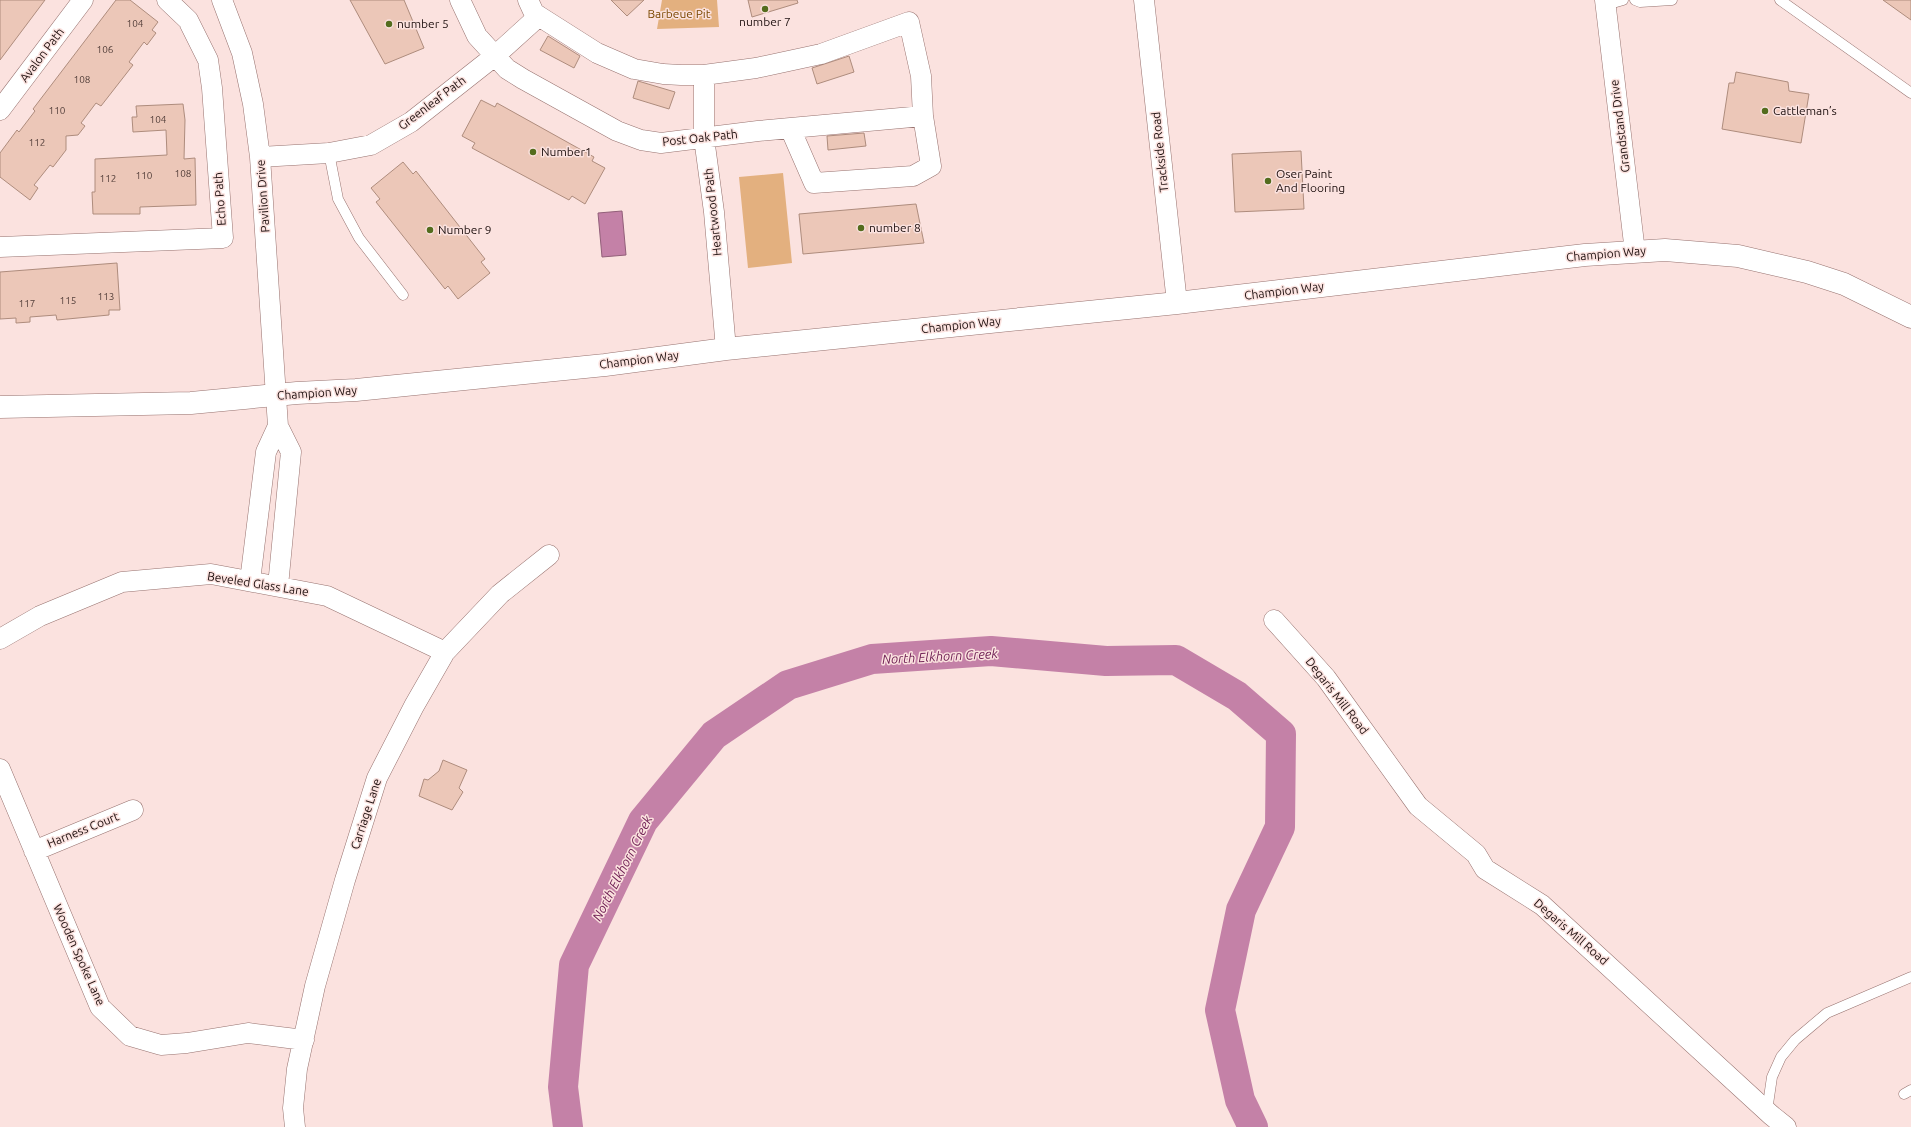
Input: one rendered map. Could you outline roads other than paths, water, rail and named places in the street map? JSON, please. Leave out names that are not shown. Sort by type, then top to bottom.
[{"type":"main road","name":"Champion Way","points":[[0,407],[191,403],[356,390],[605,365],[726,349],[1177,303],[1586,255],[1665,250],[1738,256],[1808,272],[1844,284],[1911,317]]},
{"type":"street","name":"Avalon Path","points":[[0,110],[83,0]]},
{"type":"street","name":"Echo Path","points":[[0,247],[223,238],[212,88],[208,60],[188,20],[167,0]]},
{"type":"street","name":"Pavilion Drive","points":[[222,0],[242,53],[253,104],[260,157],[278,426]]},
{"type":"street","name":"Post Oak Path","points":[[460,0],[477,36],[507,68],[523,79],[617,130],[641,140],[661,143],[790,128],[923,116]]},
{"type":"street","points":[[528,0],[534,13],[597,54],[634,69],[663,74],[704,75],[756,68],[821,54],[910,22],[922,76],[923,116],[931,166],[913,176],[814,183],[790,128]]},
{"type":"street","name":"Trackside Road","points":[[1144,0],[1177,303]]},
{"type":"street","name":"Grandstand Drive","points":[[1611,2],[1635,252]]},
{"type":"street","name":"Greenleaf Path","points":[[260,157],[329,153],[371,145],[404,126],[496,55],[539,16]]},
{"type":"street","name":"Heartwood Path","points":[[704,75],[704,138],[714,212],[726,349]]},
{"type":"street","points":[[250,581],[266,452],[278,426]]},
{"type":"street","points":[[278,426],[291,452],[278,586]]},
{"type":"street","name":"Carriage Lane","points":[[295,1127],[293,1108],[297,1069],[319,970],[377,778],[414,706],[445,652],[500,594],[549,555]]},
{"type":"street","name":"Beveled Glass Lane","points":[[0,639],[40,616],[122,582],[211,574],[327,596],[445,652]]},
{"type":"street","name":"Degaris Mill Road","points":[[1274,620],[1326,678],[1418,806],[1476,854],[1485,869],[1542,905],[1786,1127]]},
{"type":"street","name":"Wooden Spoke Lane","points":[[0,769],[100,1007],[130,1036],[161,1045],[187,1043],[248,1033],[304,1040]]},
{"type":"street","name":"Harness Court","points":[[34,850],[133,810]]},
{"type":"lane","points":[[1635,0],[1640,2],[1672,0]]},
{"type":"lane","points":[[1780,0],[1911,93]]},
{"type":"lane","points":[[329,153],[338,200],[359,238],[403,295]]},
{"type":"lane","points":[[1767,1111],[1772,1077],[1781,1057],[1795,1040],[1827,1013],[1911,977]]},
{"type":"waterway","name":"North Elkhorn Creek","points":[[568,1127],[563,1087],[574,965],[643,821],[714,735],[788,685],[872,659],[991,651],[1106,661],[1176,660],[1237,696],[1281,734],[1280,827],[1241,910],[1220,1010],[1240,1100],[1253,1127]]},
{"type":"place","name":"number 7","points":[[765,9]]},
{"type":"place","name":"number 5","points":[[389,24]]},
{"type":"place","name":"Cattleman’s","points":[[1765,111]]},
{"type":"place","name":"Number1","points":[[533,152]]},
{"type":"place","name":"Oser Paint And Flooring","points":[[1268,181]]},
{"type":"place","name":"number 8","points":[[861,228]]},
{"type":"place","name":"Number 9","points":[[430,230]]},
{"type":"park label","name":"Barbeue Pit","points":[[679,14]]}]
